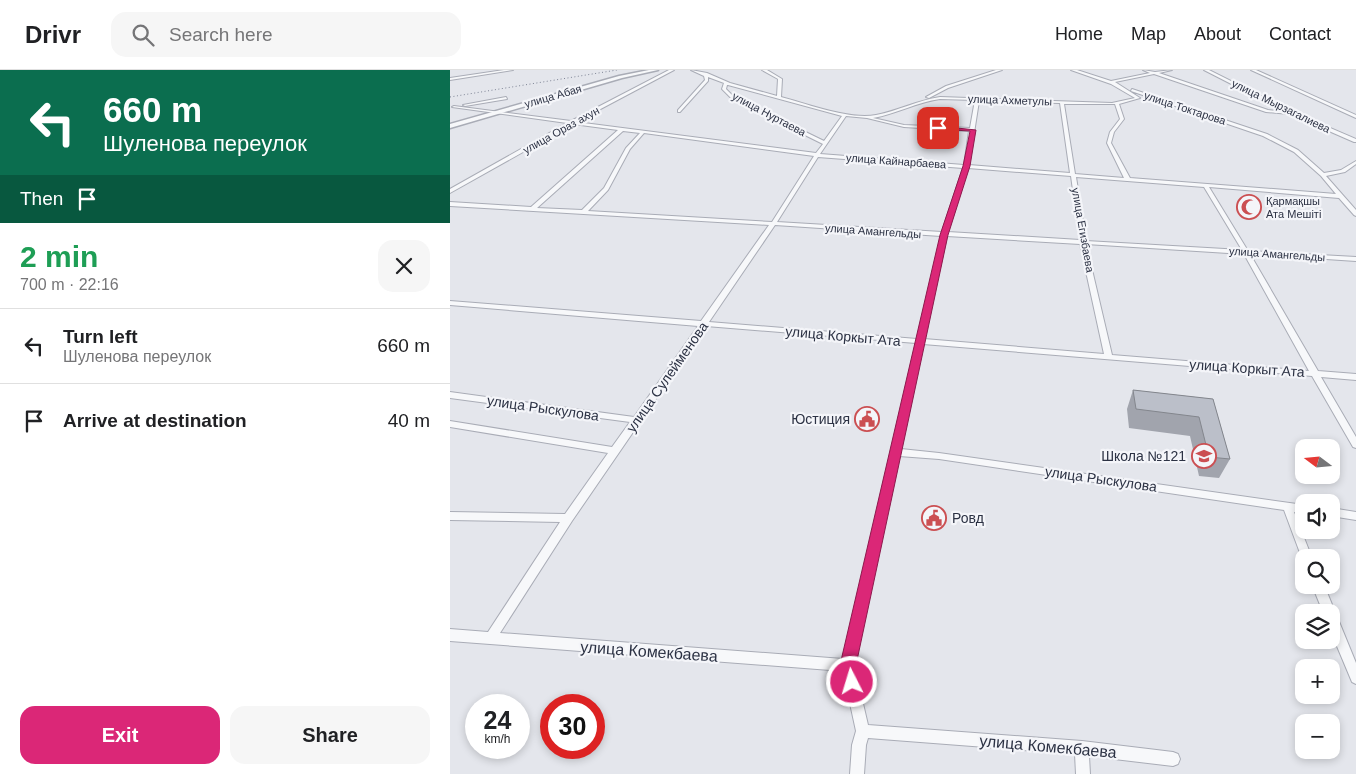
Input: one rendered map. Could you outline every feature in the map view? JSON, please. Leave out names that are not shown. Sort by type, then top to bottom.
[{"type":"street","points":[[450,79],[511,70]]},
{"type":"street","name":"улица Абая","points":[[450,126],[613,79],[656,70]]},
{"type":"street","name":"улица Ораз ахун","points":[[450,191],[573,122],[672,70]]},
{"type":"street","name":"улица Нуртаева","points":[[693,70],[726,83],[724,89],[733,98],[825,143]]},
{"type":"street","points":[[764,70],[780,80],[779,97]]},
{"type":"street","points":[[924,99],[947,87],[1000,70]]},
{"type":"street","name":"улица Токтарова","points":[[1073,70],[1265,135],[1296,151]]},
{"type":"street","points":[[1145,70],[1267,111],[1292,113]]},
{"type":"street","points":[[1110,82],[1170,70]]},
{"type":"street","name":"улица Мырзагалиева","points":[[1206,70],[1292,113],[1356,141]]},
{"type":"street","points":[[1253,70],[1356,117]]},
{"type":"street","points":[[679,111],[707,80],[706,74]]},
{"type":"street","name":"улица Ахметулы","points":[[726,83],[845,115],[863,117],[884,114],[924,99],[1117,103],[1138,98],[1110,82]]},
{"type":"street","points":[[452,107],[506,98]]},
{"type":"street","points":[[857,774],[859,745],[863,731],[848,665],[944,235],[966,166],[977,99]]},
{"type":"street","name":"улица Егизбаева","points":[[1062,102],[1083,243],[1109,357]]},
{"type":"street","points":[[1117,103],[1122,119],[1112,132],[1109,143],[1128,180]]},
{"type":"street","name":"улица Кайнарбаева","points":[[452,107],[816,155],[1340,196]]},
{"type":"street","name":"улица Сулейменова","points":[[490,639],[568,518],[774,224],[816,155],[845,115]]},
{"type":"street","points":[[863,117],[904,126],[973,130]]},
{"type":"street","points":[[532,209],[622,129]]},
{"type":"street","points":[[584,212],[606,189],[628,148],[644,132]]},
{"type":"street","points":[[1296,151],[1323,175],[1356,214]]},
{"type":"street","points":[[1323,175],[1343,171],[1356,162]]},
{"type":"street","points":[[1206,186],[1247,252],[1313,373],[1356,445]]},
{"type":"street","name":"улица Амангельды","points":[[450,204],[1356,259]]},
{"type":"street","name":"улица Коркыт Ата","points":[[450,303],[921,343],[1356,377]]},
{"type":"street","name":"улица Рыскулова","points":[[450,394],[636,420]]},
{"type":"street","points":[[450,424],[615,451]]},
{"type":"street","name":"улица Рыскулова","points":[[897,452],[940,456],[1295,507]]},
{"type":"street","points":[[1287,506],[1304,549]]},
{"type":"street","points":[[1340,513],[1356,516]]},
{"type":"street","points":[[450,516],[568,518]]},
{"type":"street","name":"улица Комекбаева","points":[[450,635],[848,665]]},
{"type":"street","points":[[1340,639],[1356,678]]},
{"type":"street","name":"улица Комекбаева","points":[[863,731],[1082,748],[1173,759]]},
{"type":"street","points":[[1082,748],[1084,774]]},
{"type":"building","points":[[1133,390],[1213,399],[1230,459],[1209,457],[1199,417],[1136,409]]},
{"type":"railway","points":[[450,97],[617,70]]},
{"type":"place","name":"Қармақшы Ата Мешіті","points":[[1249,207]]},
{"type":"place","name":"Юстиция","points":[[867,419]]},
{"type":"place","name":"Школа №121","points":[[1204,456]]},
{"type":"place","name":"Ровд","points":[[934,518]]},
{"type":"route","points":[[852,682],[848,665],[944,235],[966,166],[973,130],[938,128]]}]
